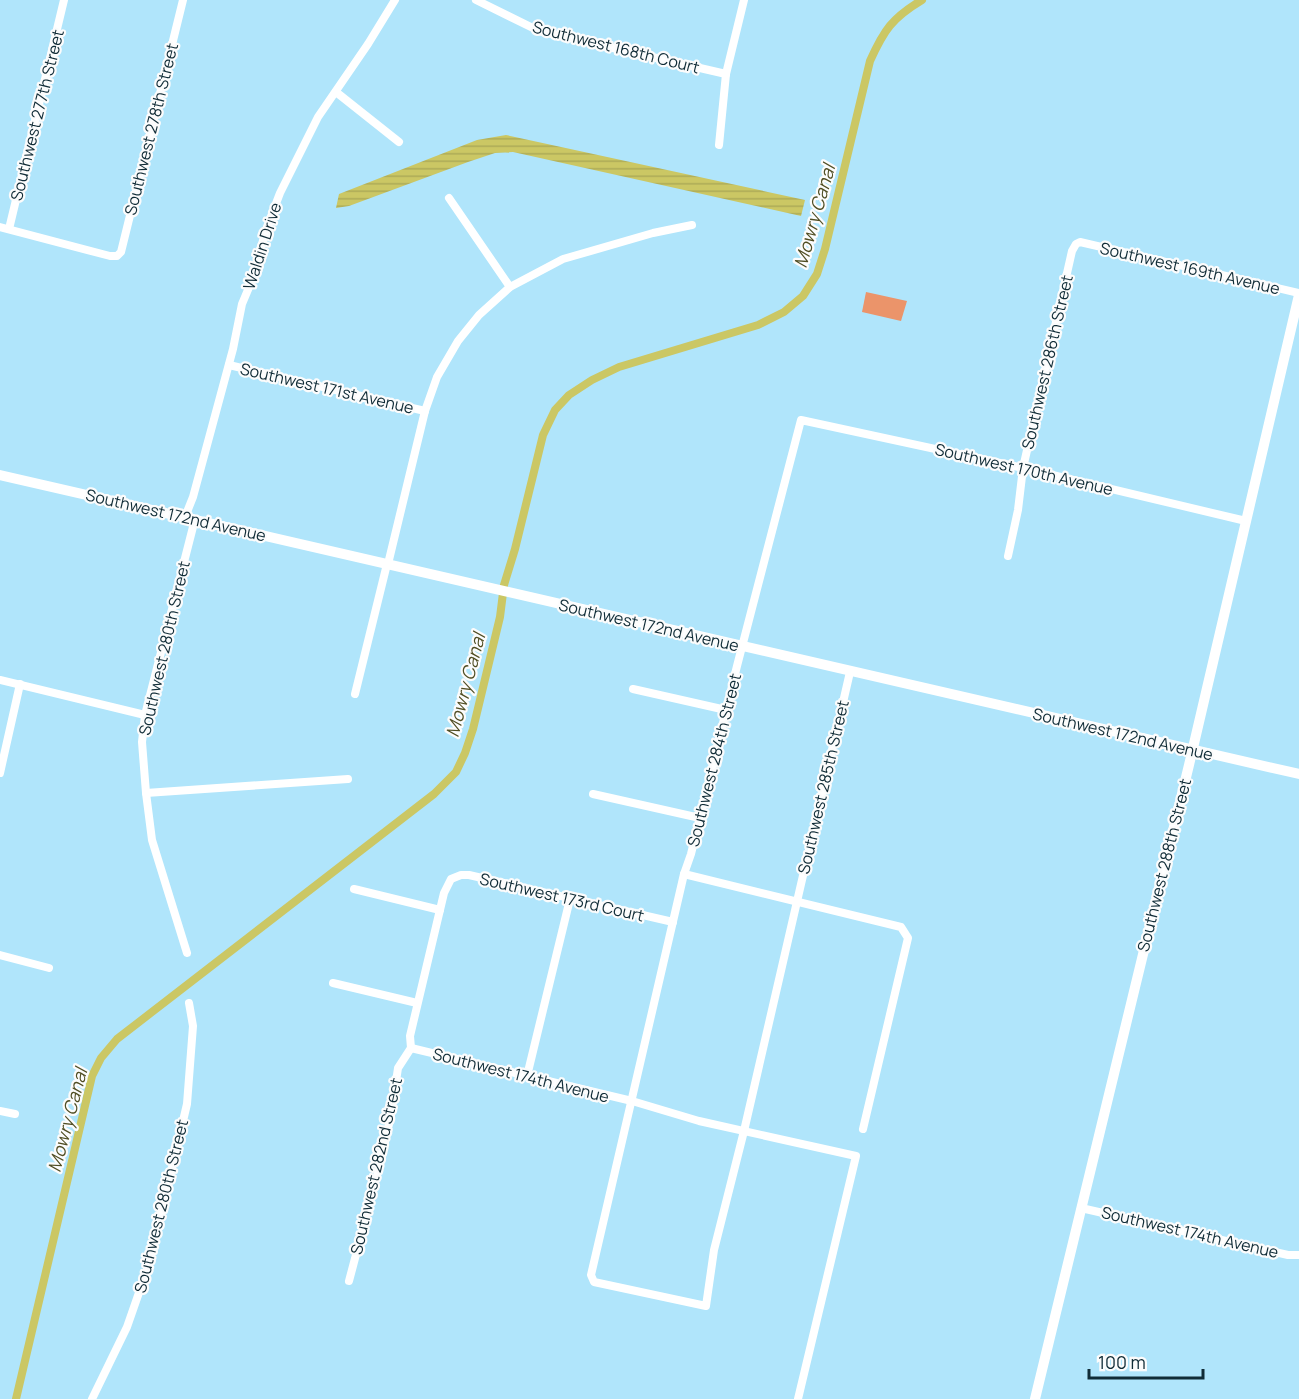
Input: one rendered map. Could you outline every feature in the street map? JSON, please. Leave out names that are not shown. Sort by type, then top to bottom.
[{"type":"street","name":"Southwest 277th Street","points":[[9,230],[64,0]]},
{"type":"street","name":"Southwest 278th Street","points":[[9,230],[110,256],[121,252],[183,0]]},
{"type":"street","name":"Waldin Drive","points":[[190,518],[193,497],[229,365],[242,304],[280,193],[318,117],[395,0]]},
{"type":"street","name":"Southwest 168th Court","points":[[476,0],[539,31],[726,74]]},
{"type":"street","points":[[719,145],[726,74],[744,0]]},
{"type":"street","points":[[336,92],[399,142]]},
{"type":"street","points":[[449,198],[510,287]]},
{"type":"street","points":[[355,694],[425,411],[437,377],[458,341],[479,315],[510,287],[563,259],[652,233],[692,225]]},
{"type":"street","points":[[0,227],[9,230]]},
{"type":"street","name":"Southwest 169th Avenue","points":[[1080,242],[1299,294]]},
{"type":"street","name":"Southwest 286th Street","points":[[1008,556],[1018,510],[1023,468],[1072,250],[1080,242]]},
{"type":"street","name":"Southwest 288th Street","points":[[1035,1399],[1192,750],[1299,294]]},
{"type":"street","name":"Southwest 171st Avenue","points":[[229,365],[425,411]]},
{"type":"street","name":"Southwest 170th Avenue","points":[[801,420],[1023,468],[1246,521]]},
{"type":"street","name":"Southwest 284th Street","points":[[744,1131],[714,1250],[706,1306],[594,1282],[591,1275],[684,874],[801,420]]},
{"type":"street","name":"Southwest 172nd Avenue","points":[[0,475],[1299,774]]},
{"type":"street","name":"Southwest 280th Street","points":[[187,953],[152,840],[142,742],[145,714],[190,518]]},
{"type":"street","name":"Southwest 285th Street","points":[[744,1131],[850,672]]},
{"type":"street","points":[[0,680],[145,714]]},
{"type":"street","points":[[0,773],[20,684]]},
{"type":"street","points":[[633,689],[726,710]]},
{"type":"street","points":[[146,793],[348,779]]},
{"type":"street","points":[[592,794],[700,818]]},
{"type":"street","points":[[684,874],[901,927],[908,938],[863,1129]]},
{"type":"street","name":"Southwest 173rd Court","points":[[451,879],[469,875],[673,922]]},
{"type":"street","name":"Southwest 282nd Street","points":[[349,1281],[380,1164],[399,1068],[411,1048],[410,1036],[417,1003],[444,893],[451,879]]},
{"type":"street","points":[[354,890],[440,910]]},
{"type":"street","points":[[527,1076],[570,899]]},
{"type":"street","points":[[0,955],[49,968]]},
{"type":"street","points":[[333,983],[417,1003]]},
{"type":"street","name":"Southwest 280th Street","points":[[92,1399],[127,1327],[150,1261],[187,1104],[193,1026],[189,1003]]},
{"type":"street","name":"Southwest 174th Avenue","points":[[411,1048],[632,1101],[699,1121],[856,1156],[798,1399]]},
{"type":"street","points":[[0,1111],[15,1114]]},
{"type":"street","name":"Southwest 174th Avenue","points":[[1081,1208],[1288,1255],[1299,1255]]},
{"type":"shaded area","points":[[506,135],[805,200],[801,216],[513,152],[495,153],[349,206],[336,208],[339,194],[477,140]]},
{"type":"shaded area","points":[[866,292],[907,301],[901,321],[862,312]]},
{"type":"waterway","name":"Mowry Canal","points":[[16,1399],[92,1076],[101,1058],[117,1039],[434,794],[456,772],[473,729],[500,617],[504,585],[543,435],[555,410],[569,395],[592,380],[619,367],[758,325],[784,312],[803,296],[817,274],[825,249],[870,61],[890,26],[903,13],[922,0]]}]
